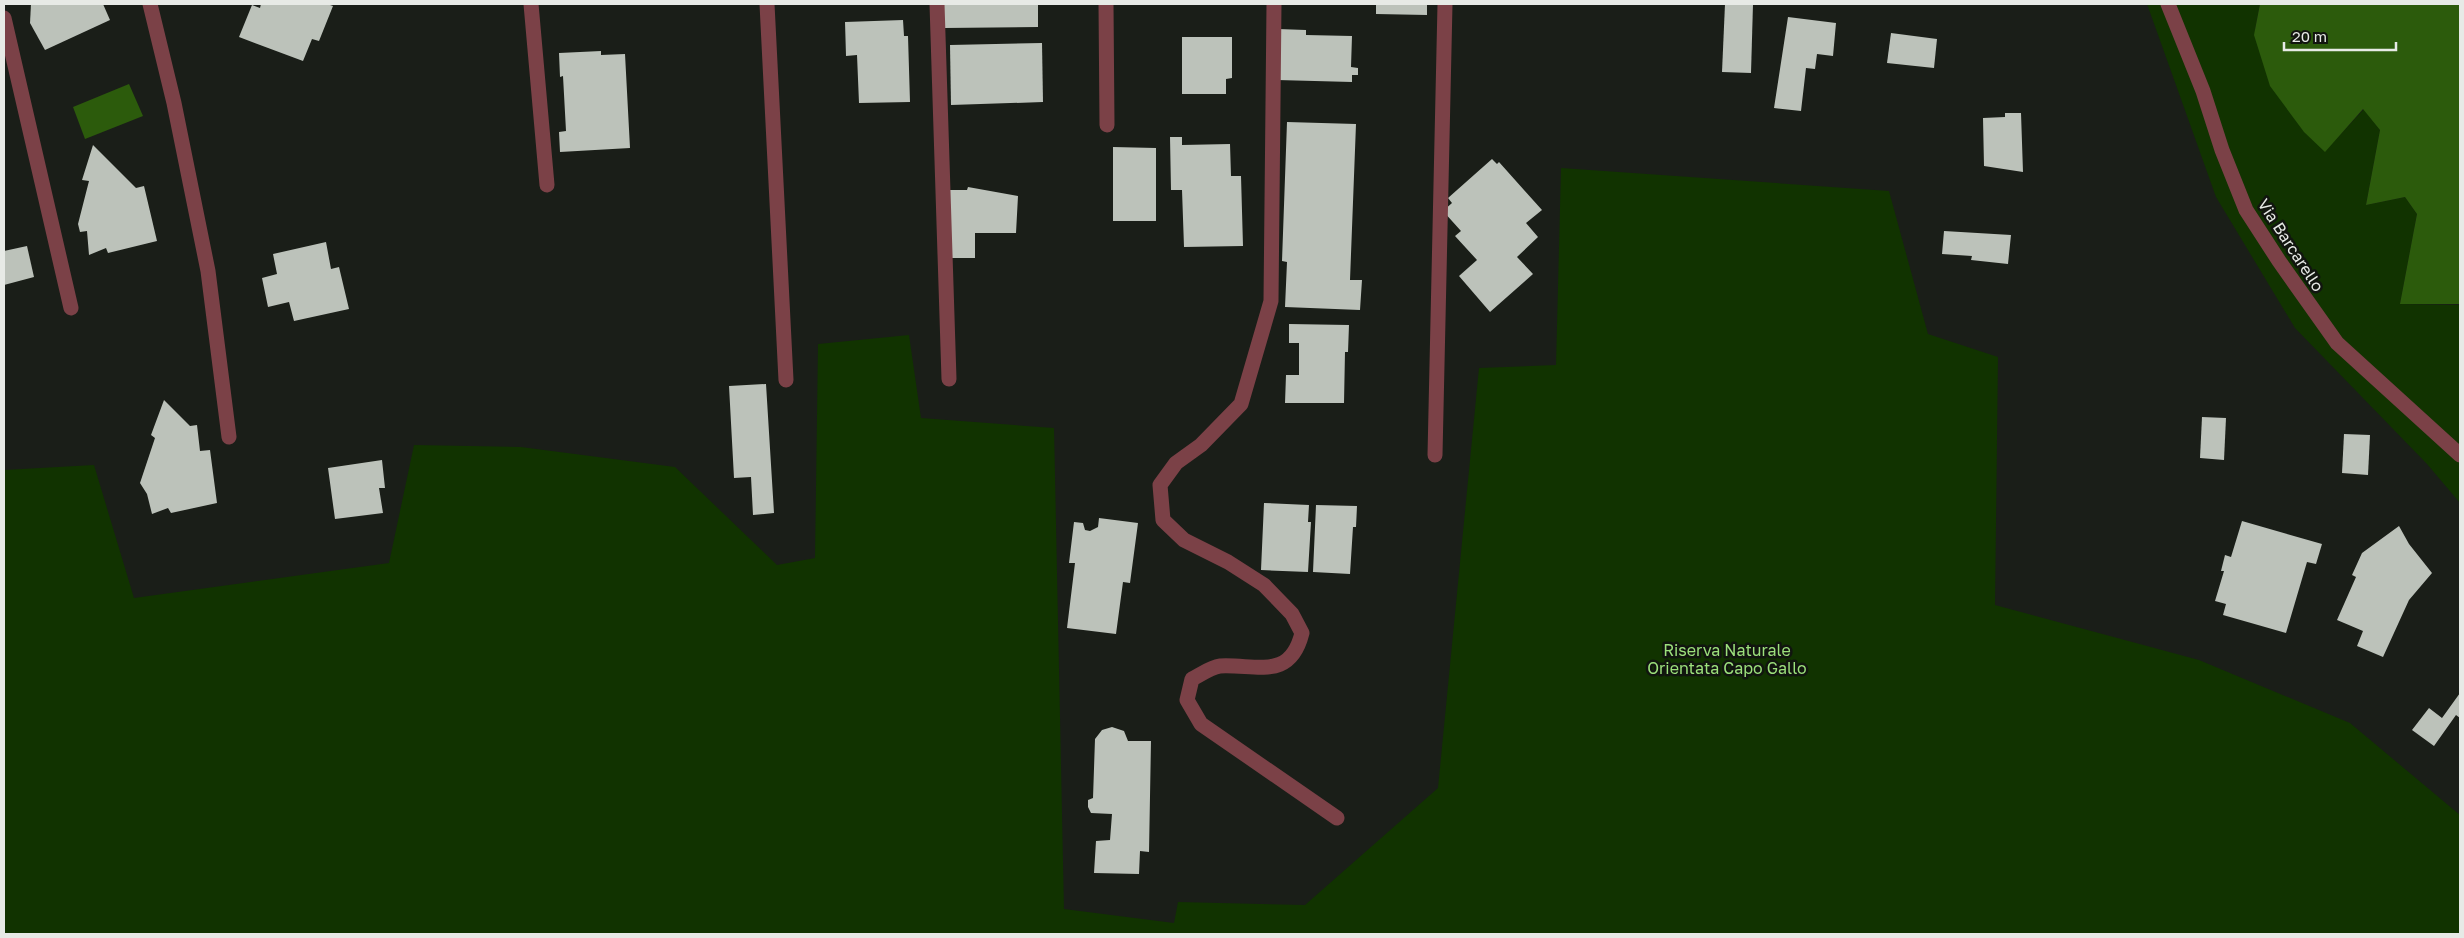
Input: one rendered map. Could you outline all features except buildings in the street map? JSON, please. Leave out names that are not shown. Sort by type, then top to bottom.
[{"type":"street","points":[[150,4],[174,103],[208,271],[229,437]]},
{"type":"street","points":[[531,4],[547,185]]},
{"type":"street","points":[[767,4],[786,380]]},
{"type":"street","points":[[938,4],[949,379]]},
{"type":"street","points":[[1106,4],[1107,125]]},
{"type":"street","points":[[1274,4],[1271,301],[1241,404],[1201,445],[1176,463],[1160,485],[1163,520],[1184,540],[1228,562],[1264,585],[1292,614],[1302,633],[1298,648],[1289,660],[1271,669],[1218,666],[1192,678],[1187,700],[1201,724],[1337,818]]},
{"type":"street","points":[[1436,455],[1446,4]]},
{"type":"street","name":"Via Barcarello","points":[[2168,4],[2203,91],[2222,150],[2246,210],[2279,262],[2337,343],[2460,455]]},
{"type":"street","points":[[4,18],[71,308]]},
{"type":"green space","points":[[2147,4],[2260,4],[2255,30],[2325,151],[2364,109],[2380,130],[2366,205],[2405,197],[2417,214],[2400,304],[2460,305],[2460,503],[2427,464],[2295,328],[2216,197]]},
{"type":"green space","name":"Riserva Naturale Orientata Capo Gallo","points":[[1561,168],[1889,191],[1928,334],[1998,357],[1995,605],[2199,660],[2350,723],[2460,815],[2460,934],[4,934],[4,470],[94,465],[134,598],[389,563],[414,445],[521,447],[675,467],[777,565],[815,558],[818,344],[909,335],[921,418],[1054,428],[1064,909],[1174,923],[1178,902],[1305,905],[1438,788],[1479,368],[1556,365]]},
{"type":"shaded area","points":[[2260,4],[2460,4],[2460,304],[2400,304],[2417,214],[2405,197],[2366,205],[2380,130],[2363,109],[2325,152],[2304,132],[2270,86],[2254,35]]},
{"type":"shaded area","points":[[129,84],[143,116],[85,139],[73,107]]}]
